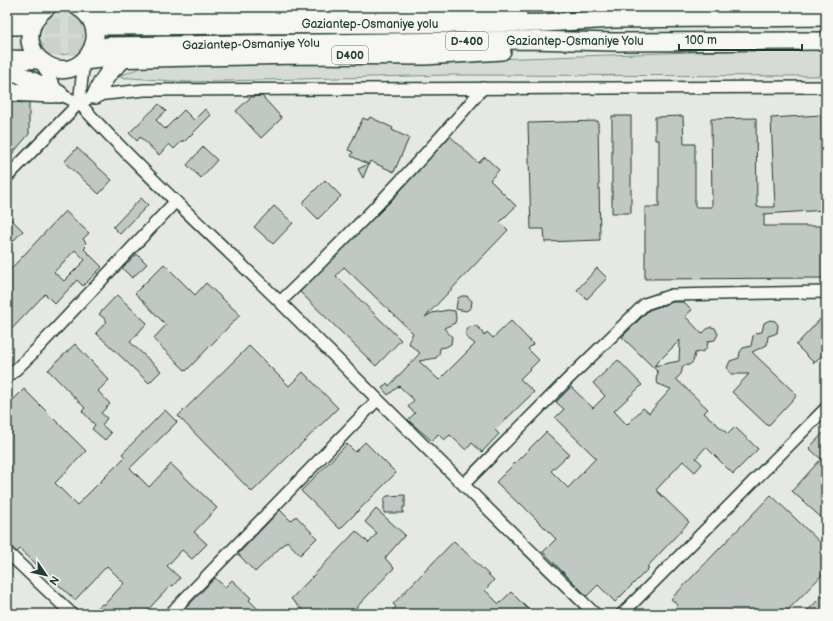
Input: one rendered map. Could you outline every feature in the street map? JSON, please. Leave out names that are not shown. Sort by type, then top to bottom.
[{"type":"highway","points":[[7,14],[44,8]]},
{"type":"highway","points":[[39,60],[30,44],[30,35],[31,26],[35,18],[44,8]]},
{"type":"highway","points":[[82,9],[467,10],[614,19]]},
{"type":"highway","points":[[82,9],[91,20],[96,37],[92,50],[84,61]]},
{"type":"highway","name":"Gaziantep-Osmaniye yolu","points":[[106,26],[543,23],[614,19],[826,17]]},
{"type":"highway","name":"Gaziantep-Osmaniye Yolu","points":[[107,46],[528,40],[615,42],[826,41]]},
{"type":"highway","name":"D400","points":[[7,59],[39,60],[58,69],[72,68],[84,61],[125,58],[298,55],[425,56],[544,49],[615,42]]},
{"type":"highway","points":[[96,95],[103,79],[113,67],[125,58]]},
{"type":"highway","points":[[7,70],[19,74],[59,94]]},
{"type":"highway","points":[[7,92],[59,94]]},
{"type":"street","points":[[39,60],[59,94],[79,103],[116,143],[175,202],[280,302],[377,400],[595,614]]},
{"type":"street","points":[[79,103],[84,61]]},
{"type":"street","points":[[7,177],[79,103],[96,95],[145,90],[826,87]]},
{"type":"street","points":[[280,302],[439,140],[483,88]]},
{"type":"street","points":[[7,378],[34,352],[175,202]]},
{"type":"street","points":[[464,484],[645,304],[672,295],[826,292]]},
{"type":"street","points":[[170,614],[377,400]]},
{"type":"street","points":[[622,614],[826,408]]},
{"type":"street","points":[[7,552],[72,614]]},
{"type":"shaded area","points":[[7,7],[826,7],[826,614],[7,614]]},
{"type":"shaded area","points":[[57,11],[65,11],[70,12],[77,17],[82,24],[82,42],[77,49],[70,54],[57,55],[49,52],[42,45],[39,37],[39,29],[42,21],[49,14]]},
{"type":"shaded area","points":[[777,49],[826,49],[826,76],[448,75],[188,82],[117,77],[145,66],[468,60]]},
{"type":"building","points":[[262,96],[282,118],[261,138],[236,111],[251,97]]},
{"type":"building","points":[[7,102],[29,103],[29,134],[7,160]]},
{"type":"building","points":[[159,104],[166,111],[156,120],[165,129],[184,110],[194,120],[205,109],[211,115],[184,142],[183,140],[174,149],[169,144],[159,155],[140,137],[137,141],[129,133]]},
{"type":"building","points":[[821,115],[826,210],[764,214],[764,226],[826,226],[826,278],[645,279],[645,207],[659,207],[659,140],[655,140],[655,117],[683,116],[684,144],[695,144],[695,207],[712,207],[711,119],[756,118],[757,207],[775,207],[771,118]]},
{"type":"building","points":[[612,116],[631,116],[631,213],[612,213]]},
{"type":"building","points":[[370,117],[393,128],[392,130],[409,138],[394,172],[370,161],[363,178],[358,169],[368,164],[351,156],[353,152],[348,150],[363,118],[368,120]]},
{"type":"building","points":[[598,121],[600,240],[545,242],[544,229],[531,229],[528,123]]},
{"type":"building","points":[[450,136],[478,163],[485,157],[499,170],[490,180],[516,206],[500,222],[508,230],[425,317],[432,313],[448,310],[455,311],[456,318],[455,323],[444,328],[452,337],[451,344],[440,348],[439,354],[436,358],[419,361],[439,380],[475,344],[466,337],[466,332],[469,327],[476,326],[480,329],[484,336],[487,332],[493,338],[511,321],[533,344],[528,349],[539,360],[520,379],[534,392],[495,430],[499,434],[482,452],[472,443],[466,450],[450,435],[444,440],[438,434],[432,441],[408,420],[415,413],[408,407],[414,400],[399,386],[388,395],[382,388],[387,383],[389,386],[420,353],[410,345],[409,341],[413,333],[344,267],[336,276],[401,340],[376,366],[300,292],[390,202]]},
{"type":"building","points":[[203,147],[217,160],[201,178],[187,165]]},
{"type":"building","points":[[77,148],[112,180],[99,194],[64,162]]},
{"type":"building","points":[[325,180],[341,196],[318,219],[302,203]]},
{"type":"building","points":[[141,198],[148,205],[120,234],[113,227]]},
{"type":"building","points":[[274,206],[293,223],[273,244],[254,227]]},
{"type":"building","points":[[65,211],[89,233],[83,239],[86,242],[84,245],[86,247],[84,249],[102,267],[83,286],[77,280],[55,304],[45,294],[7,334],[7,273]],"holes":[[[75,250],[85,260],[64,281],[54,272]]]},
{"type":"building","points":[[7,215],[23,231],[7,247]]},
{"type":"building","points":[[137,254],[147,264],[132,278],[122,268]]},
{"type":"building","points":[[164,264],[195,295],[206,283],[240,315],[186,371],[153,339],[166,325],[135,293]]},
{"type":"building","points":[[597,268],[607,278],[587,299],[577,290]]},
{"type":"building","points":[[117,295],[147,323],[130,342],[161,371],[149,383],[96,333],[107,321],[99,314]]},
{"type":"building","points":[[467,296],[472,301],[471,308],[466,311],[456,309],[458,298]]},
{"type":"building","points":[[673,302],[684,302],[692,310],[685,316],[702,334],[711,327],[715,328],[718,334],[715,340],[708,341],[707,347],[704,351],[695,353],[693,362],[689,365],[683,366],[681,374],[676,379],[708,409],[704,413],[728,434],[735,427],[758,449],[733,474],[706,447],[696,458],[702,464],[695,472],[683,461],[656,490],[689,522],[647,567],[649,568],[615,602],[598,585],[587,596],[543,552],[556,539],[520,503],[519,504],[496,482],[546,432],[569,454],[551,471],[568,488],[596,458],[555,418],[564,409],[556,402],[571,387],[593,408],[605,396],[593,383],[618,360],[642,385],[614,411],[627,425],[643,408],[649,413],[671,389],[658,384],[656,379],[658,372],[622,337],[649,310]],"holes":[[[680,340],[679,361],[654,366]]]},
{"type":"building","points":[[826,313],[826,360],[821,356],[814,363],[796,345]]},
{"type":"building","points":[[770,320],[775,321],[778,325],[777,333],[768,336],[767,345],[752,352],[797,395],[768,426],[732,392],[749,374],[731,374],[727,368],[730,361],[739,358],[740,352],[743,348],[751,346],[753,336],[756,333],[762,332],[764,323]]},
{"type":"building","points":[[75,344],[109,380],[98,391],[110,404],[101,413],[107,418],[102,425],[111,433],[105,440],[92,429],[95,425],[82,411],[85,408],[48,370]]},
{"type":"building","points":[[249,346],[289,386],[303,372],[338,408],[252,492],[178,416]]},
{"type":"building","points":[[24,389],[86,451],[55,483],[77,505],[125,457],[122,454],[165,410],[177,422],[130,468],[149,487],[171,464],[217,508],[194,532],[207,544],[192,559],[182,550],[167,566],[180,578],[173,586],[171,585],[144,614],[91,614],[102,604],[104,605],[124,583],[107,566],[75,600],[20,549],[17,552],[7,544],[7,406]]},
{"type":"building","points":[[826,430],[826,522],[792,491],[821,459],[809,448]]},
{"type":"building","points":[[365,442],[396,473],[340,529],[301,491],[347,444],[355,452]]},
{"type":"building","points":[[405,495],[405,507],[403,507],[403,513],[384,513],[384,499],[387,496]]},
{"type":"building","points":[[771,495],[826,548],[826,571],[784,614],[669,614],[678,605],[671,599]]},
{"type":"building","points":[[376,509],[405,535],[385,558],[394,568],[350,614],[307,614],[291,599],[356,531],[369,543],[377,533],[365,522]]},
{"type":"building","points":[[280,510],[291,521],[296,516],[317,538],[300,555],[287,541],[255,572],[238,554]]},
{"type":"building","points":[[454,541],[494,580],[485,590],[499,604],[511,592],[533,614],[389,614],[396,607],[393,604]]},
{"type":"building","points":[[215,578],[225,587],[232,580],[251,598],[249,600],[263,614],[180,614]]},
{"type":"building","points":[[822,596],[826,599],[826,614],[804,614]]},
{"type":"tunnel","points":[[19,26],[106,26]]},
{"type":"tunnel","points":[[19,47],[107,46]]}]
